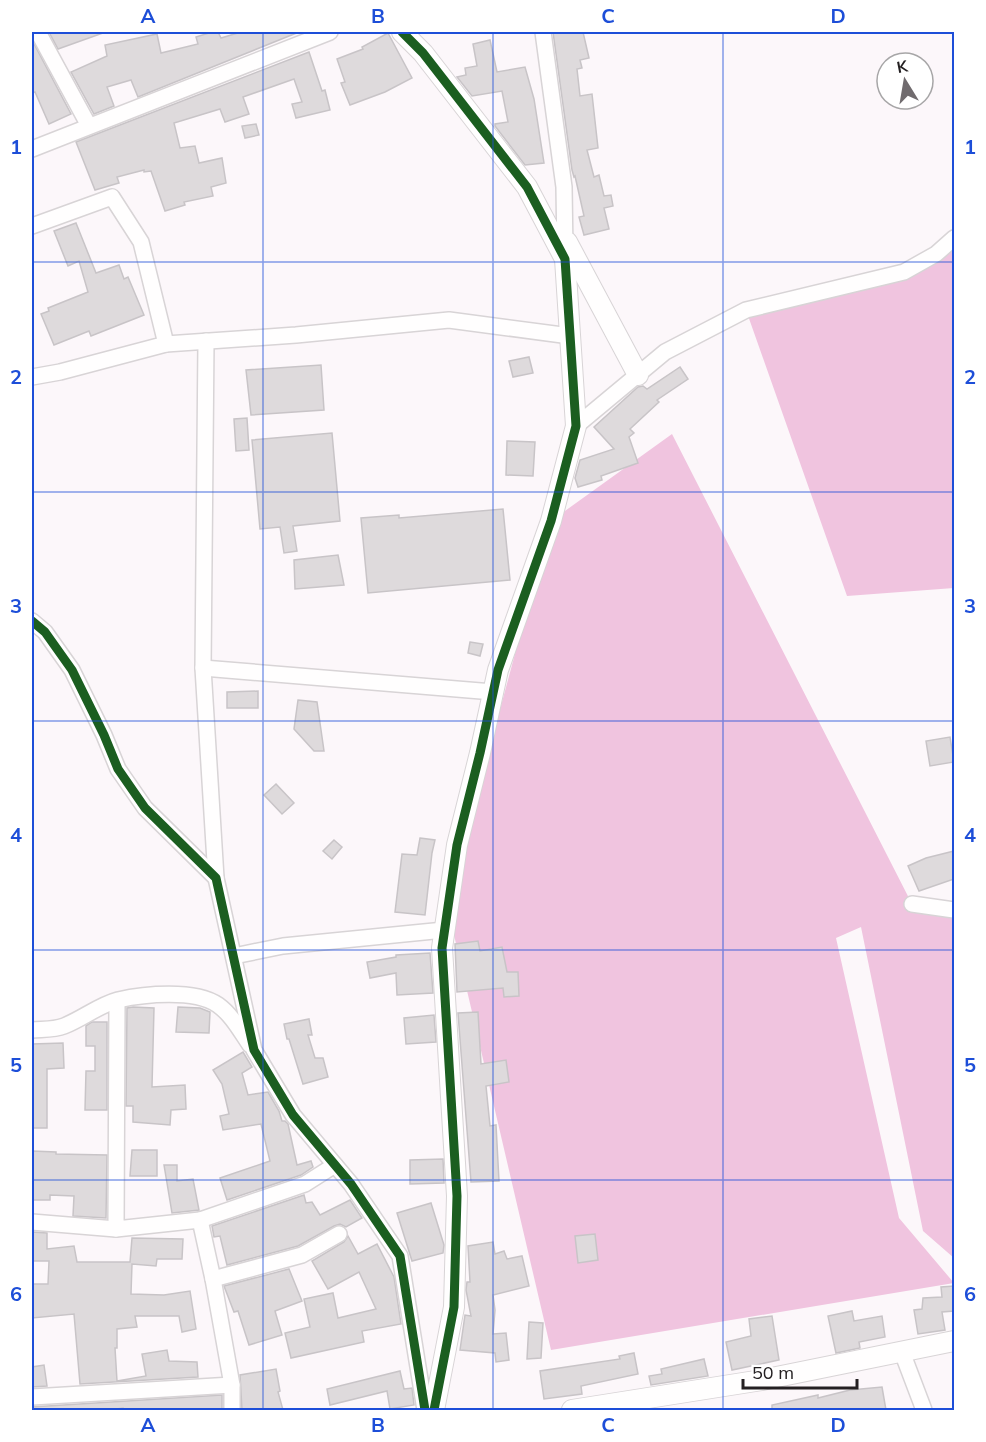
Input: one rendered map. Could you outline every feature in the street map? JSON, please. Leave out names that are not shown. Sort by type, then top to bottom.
[{"type":"street","points":[[38,32],[89,126]]},
{"type":"street","points":[[32,149],[330,32]]},
{"type":"street","points":[[402,32],[423,53],[527,187],[565,259]]},
{"type":"street","points":[[434,1410],[454,1306],[457,1196],[442,948],[456,845],[498,670],[551,521],[576,426],[565,259],[564,187],[543,32]]},
{"type":"street","points":[[32,226],[112,196],[141,242],[166,344]]},
{"type":"street","points":[[564,237],[638,375]]},
{"type":"street","points":[[576,426],[665,352],[746,310],[904,272],[936,254],[954,238]]},
{"type":"street","points":[[32,377],[60,372],[166,344],[296,335],[449,320],[570,336]]},
{"type":"street","points":[[206,341],[203,668],[216,878],[254,1050]]},
{"type":"street","points":[[32,621],[45,632],[72,670],[118,769],[145,808],[216,878]]},
{"type":"street","points":[[203,668],[493,692]]},
{"type":"street","points":[[912,904],[954,910]]},
{"type":"street","points":[[234,956],[283,946],[444,930]]},
{"type":"street","points":[[32,1030],[62,1027],[117,1001],[157,995],[178,994],[217,1005],[230,1017],[254,1050],[293,1115],[351,1184],[400,1256],[425,1410]]},
{"type":"street","points":[[116,1230],[117,1001]]},
{"type":"street","points":[[32,1222],[116,1230],[200,1220],[305,1185],[335,1165]]},
{"type":"street","points":[[200,1220],[232,1385],[232,1410]]},
{"type":"street","points":[[213,1279],[302,1256],[339,1234]]},
{"type":"street","points":[[572,1410],[762,1380],[954,1341]]},
{"type":"street","points":[[902,1352],[924,1410]]},
{"type":"street","points":[[32,1397],[232,1385]]},
{"type":"shaded area","points":[[954,238],[954,588],[847,596],[746,310],[936,254]]},
{"type":"shaded area","points":[[672,434],[912,904],[954,910],[954,1258],[923,1231],[861,927],[836,938],[899,1218],[954,1283],[551,1350],[447,905],[551,521]]},
{"type":"building","points":[[49,32],[103,32],[103,33],[58,49]]},
{"type":"building","points":[[218,32],[221,38],[241,32],[299,32],[138,97],[131,80],[107,87],[114,106],[94,114],[71,72],[107,56],[105,45],[157,34],[161,53],[198,44],[196,37]]},
{"type":"building","points":[[553,32],[583,32],[589,58],[580,60],[582,68],[577,69],[580,96],[592,94],[598,148],[587,150],[594,177],[599,175],[604,196],[611,195],[613,206],[604,208],[609,229],[584,235],[579,217],[584,216],[572,170]]},
{"type":"building","points":[[388,33],[412,78],[385,92],[350,105],[341,83],[345,82],[337,59],[363,49],[362,47]]},
{"type":"building","points":[[32,40],[71,114],[49,124],[35,92],[32,93]]},
{"type":"building","points":[[490,40],[497,72],[525,67],[534,99],[544,163],[525,165],[495,126],[495,124],[508,122],[502,91],[472,96],[457,77],[466,75],[465,68],[477,66],[473,44]]},
{"type":"building","points":[[309,52],[322,91],[325,90],[330,110],[296,118],[292,104],[302,102],[294,79],[243,97],[249,114],[225,122],[220,109],[174,123],[180,148],[195,146],[199,163],[222,158],[226,183],[211,187],[213,196],[184,202],[185,205],[165,211],[151,171],[144,172],[144,170],[117,177],[119,183],[95,190],[76,142]]},
{"type":"building","points":[[256,124],[259,135],[245,138],[242,126]]},
{"type":"building","points":[[76,223],[96,273],[119,265],[124,279],[128,277],[144,315],[91,336],[89,331],[54,345],[41,314],[49,311],[48,308],[88,292],[79,261],[68,266],[54,231]]},
{"type":"building","points":[[529,357],[533,373],[513,377],[509,361]]},
{"type":"building","points":[[321,365],[324,410],[251,415],[246,370]]},
{"type":"building","points":[[680,367],[688,379],[657,400],[659,402],[630,429],[634,433],[629,437],[638,463],[601,476],[602,480],[578,487],[575,478],[580,460],[614,449],[594,427],[638,387],[643,386],[647,389]]},
{"type":"building","points":[[247,418],[249,450],[236,451],[234,419]]},
{"type":"building","points":[[332,433],[340,521],[293,526],[297,551],[284,553],[280,527],[260,529],[252,440]]},
{"type":"building","points":[[507,441],[535,442],[533,476],[506,475]]},
{"type":"building","points":[[503,509],[510,580],[368,593],[361,518],[399,515],[399,518]]},
{"type":"building","points":[[338,555],[344,585],[295,589],[294,560]]},
{"type":"building","points":[[470,642],[483,644],[480,656],[468,653]]},
{"type":"building","points":[[258,691],[258,708],[227,708],[227,692]]},
{"type":"building","points":[[298,700],[317,702],[324,751],[314,751],[294,729]]},
{"type":"building","points":[[950,737],[954,762],[930,766],[926,741]]},
{"type":"building","points":[[276,784],[294,803],[282,814],[264,795]]},
{"type":"building","points":[[420,838],[435,840],[425,915],[395,912],[402,854],[417,855]]},
{"type":"building","points":[[334,840],[342,847],[332,859],[323,851]]},
{"type":"building","points":[[954,851],[954,879],[919,891],[908,866],[926,858]]},
{"type":"building","points":[[478,941],[480,951],[502,947],[507,972],[518,972],[519,996],[504,997],[503,988],[457,992],[455,944]]},
{"type":"building","points":[[430,953],[433,993],[397,995],[396,973],[370,978],[367,962],[396,957],[396,955]]},
{"type":"building","points":[[178,1007],[200,1008],[210,1012],[209,1033],[176,1032]]},
{"type":"building","points":[[127,1008],[154,1008],[152,1087],[185,1085],[186,1109],[171,1110],[170,1125],[133,1122],[133,1106],[126,1106]]},
{"type":"building","points":[[478,1012],[481,1064],[506,1060],[509,1082],[486,1086],[490,1126],[496,1125],[499,1181],[471,1182],[458,1013]]},
{"type":"building","points":[[434,1015],[436,1042],[406,1044],[404,1018]]},
{"type":"building","points":[[309,1019],[312,1035],[308,1035],[315,1058],[323,1058],[328,1077],[303,1084],[284,1024]]},
{"type":"building","points":[[92,1022],[107,1022],[107,1110],[85,1110],[86,1071],[95,1071],[95,1046],[86,1046],[86,1026]]},
{"type":"building","points":[[63,1043],[64,1068],[47,1069],[47,1128],[32,1128],[32,1044]]},
{"type":"building","points":[[243,1052],[252,1067],[242,1073],[248,1095],[268,1092],[282,1121],[288,1124],[297,1165],[311,1161],[313,1167],[301,1175],[227,1200],[220,1178],[270,1161],[261,1124],[223,1130],[220,1116],[229,1114],[222,1084],[213,1070]]},
{"type":"building","points":[[132,1150],[157,1150],[157,1176],[130,1176]]},
{"type":"building","points":[[32,1151],[107,1155],[106,1218],[73,1216],[74,1196],[50,1195],[50,1200],[32,1200]]},
{"type":"building","points":[[443,1159],[444,1183],[410,1184],[410,1160]]},
{"type":"building","points":[[164,1165],[177,1165],[177,1181],[193,1179],[199,1210],[172,1213]]},
{"type":"building","points":[[304,1195],[306,1203],[312,1202],[320,1215],[350,1200],[362,1218],[346,1227],[340,1224],[334,1226],[298,1246],[227,1265],[220,1236],[214,1237],[212,1226]]},
{"type":"building","points":[[431,1203],[444,1245],[443,1253],[412,1261],[397,1213]]},
{"type":"building","points":[[32,1232],[47,1233],[47,1249],[74,1246],[77,1262],[130,1262],[132,1238],[183,1239],[182,1259],[157,1259],[156,1266],[132,1264],[131,1294],[164,1295],[190,1291],[196,1329],[182,1332],[179,1316],[135,1316],[137,1327],[117,1329],[117,1348],[115,1348],[117,1381],[146,1376],[142,1354],[167,1350],[169,1361],[197,1362],[198,1377],[80,1384],[74,1314],[32,1318],[32,1284],[48,1284],[49,1261],[32,1261]]},
{"type":"building","points":[[595,1234],[598,1260],[578,1263],[575,1236]]},
{"type":"building","points":[[348,1236],[358,1254],[377,1244],[394,1277],[401,1324],[362,1331],[364,1342],[291,1358],[285,1333],[310,1327],[304,1299],[333,1293],[338,1318],[376,1309],[359,1272],[328,1289],[312,1261],[344,1242]]},
{"type":"building","points":[[493,1242],[495,1254],[504,1251],[507,1259],[522,1256],[529,1286],[493,1295],[495,1310],[493,1334],[506,1333],[509,1360],[496,1362],[495,1353],[460,1350],[465,1315],[471,1316],[466,1290],[467,1282],[470,1282],[468,1246]]},
{"type":"building","points":[[289,1269],[302,1301],[275,1311],[282,1335],[249,1345],[238,1311],[234,1312],[224,1286]]},
{"type":"building","points":[[954,1286],[954,1311],[942,1312],[945,1330],[918,1334],[914,1310],[922,1309],[923,1298],[942,1297],[941,1287]]},
{"type":"building","points":[[852,1311],[854,1321],[882,1316],[885,1337],[859,1342],[860,1348],[836,1353],[828,1316]]},
{"type":"building","points":[[772,1316],[779,1360],[732,1370],[726,1342],[751,1336],[749,1319]]},
{"type":"building","points":[[529,1322],[543,1323],[541,1358],[527,1359]]},
{"type":"building","points":[[634,1353],[638,1374],[581,1386],[582,1394],[544,1399],[540,1371],[620,1359],[619,1356]]},
{"type":"building","points":[[704,1359],[708,1376],[651,1385],[649,1376],[662,1374],[661,1369]]},
{"type":"building","points":[[44,1365],[47,1386],[32,1387],[32,1367]]},
{"type":"building","points":[[276,1369],[280,1391],[278,1392],[283,1410],[242,1410],[240,1375]]},
{"type":"building","points":[[400,1371],[404,1389],[412,1388],[414,1405],[390,1409],[387,1391],[330,1405],[327,1389]]},
{"type":"building","points":[[882,1387],[886,1410],[772,1410],[772,1405],[818,1395],[818,1398],[850,1390]]},
{"type":"building","points":[[222,1395],[222,1410],[123,1410],[123,1408],[32,1410],[32,1407]]},
{"type":"cycle path","points":[[402,32],[423,53],[527,187],[565,259],[576,426],[551,521],[498,670],[457,845],[442,948],[457,1196],[454,1307],[434,1410]]},
{"type":"cycle path","points":[[32,621],[45,632],[72,670],[118,769],[145,808],[216,878],[254,1050],[293,1115],[351,1184],[400,1256],[425,1410]]}]
